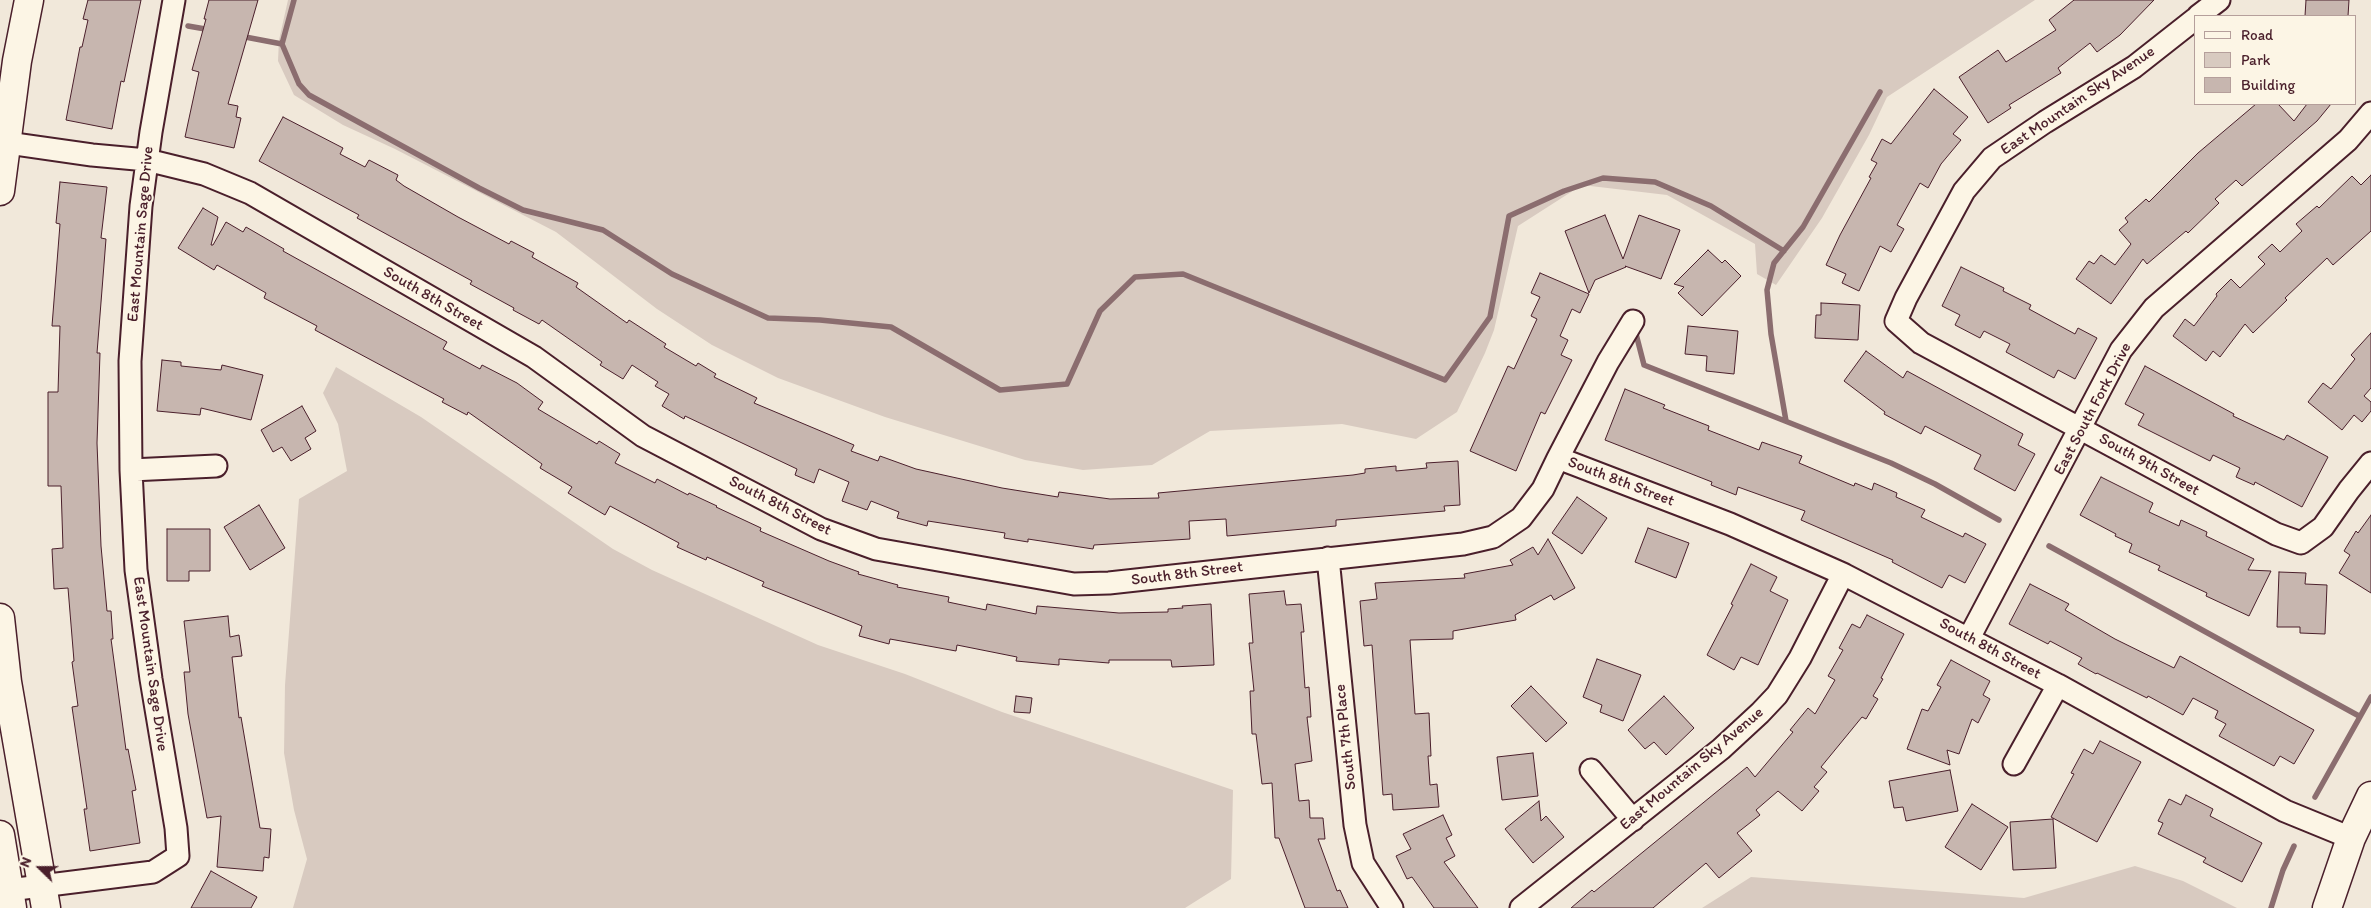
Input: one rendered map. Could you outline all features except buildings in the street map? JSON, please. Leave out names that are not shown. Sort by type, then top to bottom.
[{"type":"street","points":[[0,191],[3,143],[29,0]]},
{"type":"street","name":"East Mountain Sage Drive","points":[[44,897],[153,872],[178,856],[176,828],[152,688],[136,570],[131,470],[130,361],[141,206],[174,0]]},
{"type":"street","points":[[2199,15],[2219,0]]},
{"type":"street","name":"East Mountain Sky Avenue","points":[[1896,321],[1906,298],[1964,191],[1992,158],[2045,122],[2134,67],[2194,20]]},
{"type":"street","name":"East South Fork Drive","points":[[1969,638],[2082,429],[2121,350],[2154,308],[2348,140],[2371,113]]},
{"type":"street","name":"South 8th Street","points":[[3,143],[92,156],[147,160],[204,174],[250,193],[534,358],[643,436],[821,529],[876,549],[1074,584],[1109,583],[1463,544],[1493,537],[1521,518],[1543,489],[1558,458],[1730,524],[1843,574],[2058,685],[2285,811],[2351,838]]},
{"type":"street","points":[[1558,458],[1608,362],[1633,321]]},
{"type":"street","name":"South 9th Street","points":[[1896,321],[1921,343],[2276,534],[2301,543],[2323,527],[2349,490],[2371,464]]},
{"type":"street","points":[[131,470],[216,466]]},
{"type":"street","name":"South 7th Place","points":[[1328,558],[1355,826],[1363,863],[1392,908]]},
{"type":"street","name":"East Mountain Sky Avenue","points":[[1521,908],[1721,749],[1776,695],[1800,658],[1843,574]]},
{"type":"street","points":[[0,618],[7,682],[44,897],[10,899],[0,835]]},
{"type":"street","points":[[2014,764],[2058,685]]},
{"type":"street","points":[[1591,770],[1633,820]]},
{"type":"street","points":[[2327,908],[2351,838],[2371,796]]},
{"type":"green space","points":[[288,0],[2035,0],[1887,97],[1869,135],[1822,218],[1776,285],[1757,274],[1755,244],[1667,195],[1582,185],[1518,226],[1494,330],[1457,412],[1416,439],[1342,424],[1210,431],[1152,465],[1083,470],[1025,460],[885,417],[778,378],[712,345],[657,309],[556,232],[395,149],[343,125],[294,95],[278,61],[279,40]]},
{"type":"green space","points":[[336,367],[421,417],[613,549],[652,570],[818,645],[905,674],[1002,712],[1233,790],[1231,879],[1185,908],[293,908],[307,859],[294,810],[284,753],[285,685],[299,499],[347,471],[338,424],[323,393]]},
{"type":"green space","points":[[2135,866],[2183,881],[2237,908],[1702,908],[1751,877],[2024,898]]},
{"type":"waterway","points":[[240,36],[282,44],[294,0]]},
{"type":"waterway","points":[[188,26],[211,30]]},
{"type":"waterway","points":[[282,44],[299,84],[309,95],[523,210],[603,230],[672,274],[768,318],[820,320],[891,327],[1000,390],[1067,384],[1100,311],[1135,277],[1183,274],[1445,380],[1490,317],[1509,216],[1564,191],[1603,178],[1655,182],[1711,206],[1784,251]]},
{"type":"waterway","points":[[1786,421],[1771,334],[1767,290],[1774,263],[1803,227],[1880,92]]},
{"type":"waterway","points":[[1635,330],[1644,365],[1891,463],[1935,484],[1999,520]]},
{"type":"waterway","points":[[2049,546],[2359,716]]},
{"type":"waterway","points":[[2315,797],[2371,697]]},
{"type":"waterway","points":[[2271,908],[2283,870],[2294,846]]}]
